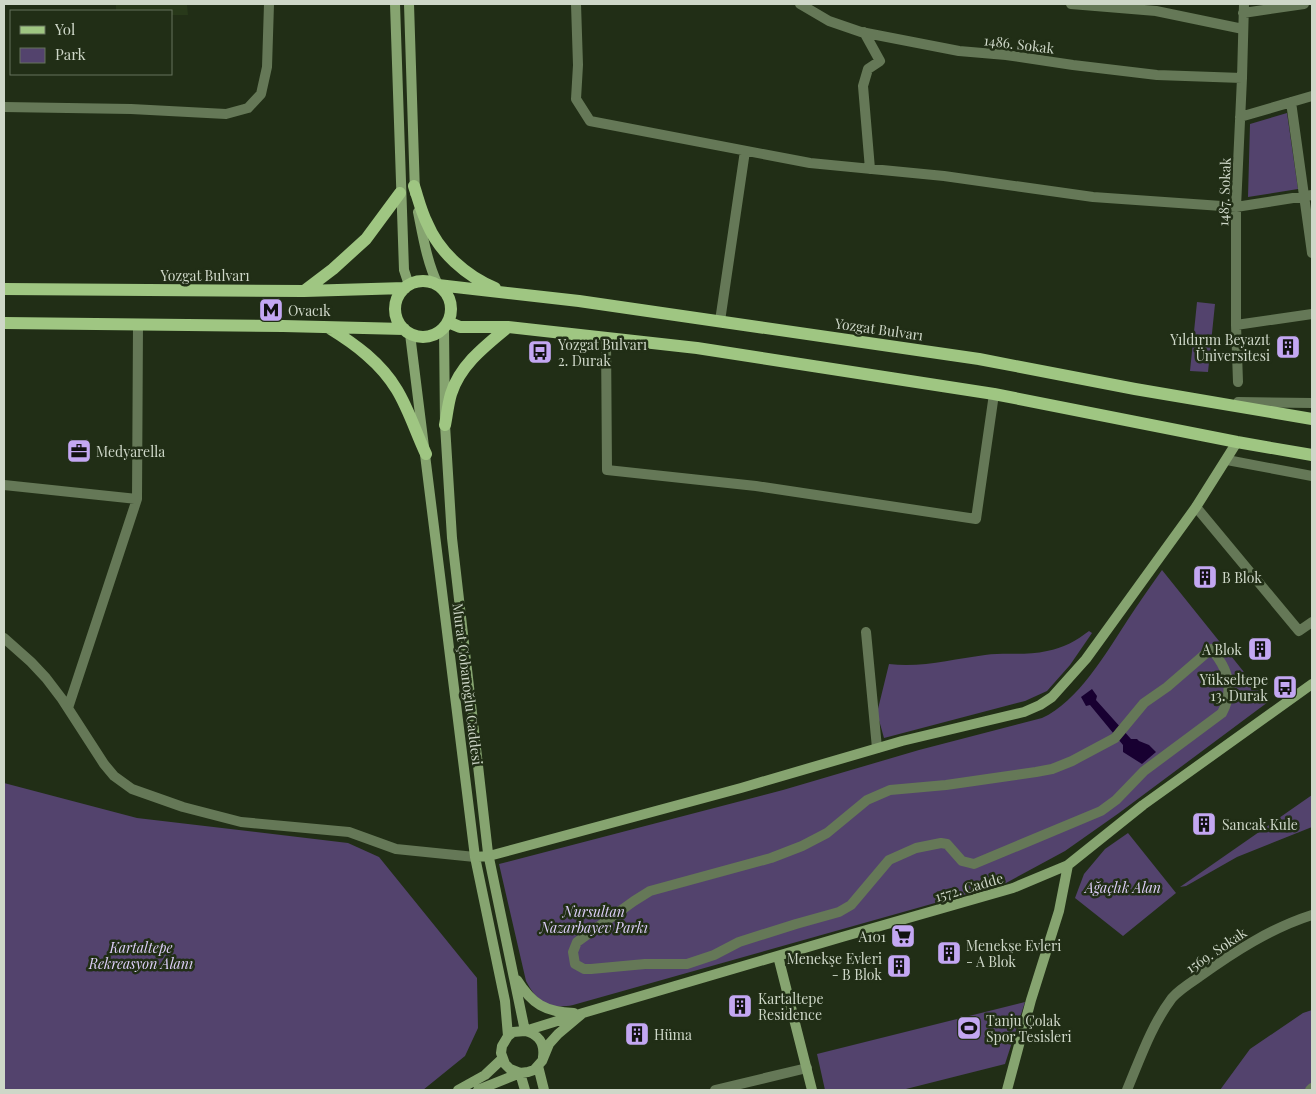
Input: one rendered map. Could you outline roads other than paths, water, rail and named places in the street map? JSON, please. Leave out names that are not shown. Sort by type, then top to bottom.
[{"type":"main road","points":[[395,4],[400,192],[404,270],[407,286]]},
{"type":"main road","points":[[4,323],[326,327],[407,332],[419,337],[429,336],[446,325],[451,313],[451,303],[448,295],[438,285],[430,269],[414,186],[409,4]]},
{"type":"main road","points":[[414,186],[427,223],[436,240],[465,271],[484,283],[504,292]]},
{"type":"main road","points":[[304,291],[333,269],[366,239],[400,192]]},
{"type":"main road","points":[[407,332],[398,319],[396,310],[397,299],[407,286],[423,281],[438,285]]},
{"type":"main road","name":"Yozgat Bulvarı","points":[[438,285],[720,321],[979,359],[1135,389],[1312,419]]},
{"type":"main road","name":"Yozgat Bulvarı","points":[[4,289],[304,291],[407,286]]},
{"type":"main road","points":[[446,325],[460,327],[508,327],[706,349],[994,394],[1312,455]]},
{"type":"main road","name":"Murat Çobanoğlu Caddesi","points":[[446,325],[445,425],[452,538],[489,856],[525,1030]]},
{"type":"main road","points":[[326,327],[352,342],[372,359],[396,389],[426,454]]},
{"type":"main road","points":[[445,425],[451,394],[459,375],[473,357],[508,327]]},
{"type":"main road","name":"Murat Çobanoğlu Caddesi","points":[[407,332],[426,454],[475,857],[505,1001],[508,1036]]},
{"type":"main road","points":[[475,857],[489,856],[741,788],[877,748],[1024,712],[1040,705],[1052,696],[1086,659],[1196,507],[1237,442]]},
{"type":"main road","name":"1572. Cadde","points":[[525,1030],[1013,888],[1068,865],[1151,800],[1312,684]]},
{"type":"main road","points":[[1007,1090],[1031,1000],[1058,911],[1068,865]]},
{"type":"main road","points":[[778,956],[812,1090]]},
{"type":"main road","points":[[514,976],[531,1000],[545,1008],[566,1013],[583,1013]]},
{"type":"main road","points":[[458,1090],[482,1088],[520,1073],[528,1072],[540,1064],[550,1044],[558,1034],[583,1013]]},
{"type":"main road","points":[[520,1073],[510,1069],[502,1059],[502,1046],[508,1036],[525,1030],[537,1036],[541,1041],[543,1048],[540,1064],[544,1090]]},
{"type":"main road","points":[[482,1088],[502,1059]]},
{"type":"main road","points":[[520,1073],[525,1090]]},
{"type":"street","points":[[4,107],[131,109],[226,114],[248,108],[261,94],[267,67],[269,4]]},
{"type":"street","points":[[576,4],[578,65],[576,99],[590,121],[810,163],[944,176],[1093,197],[1236,207],[1308,196]]},
{"type":"street","name":"1486. Sokak","points":[[800,4],[829,21],[864,32],[959,51],[1006,55],[1158,75],[1242,78]]},
{"type":"street","points":[[1071,4],[1156,11],[1243,29]]},
{"type":"street","points":[[1244,8],[1304,4]]},
{"type":"street","name":"1487. Sokak","points":[[1238,382],[1236,207],[1244,8]]},
{"type":"street","points":[[864,32],[880,61],[868,69],[864,86],[870,169]]},
{"type":"street","points":[[1240,117],[1312,96]]},
{"type":"street","points":[[1292,102],[1308,196],[1312,253]]},
{"type":"street","points":[[720,321],[745,150]]},
{"type":"street","points":[[1236,325],[1312,314]]},
{"type":"street","points":[[68,708],[137,499],[138,325]]},
{"type":"street","points":[[606,338],[607,470],[756,486],[976,518],[994,394]]},
{"type":"street","points":[[1211,402],[1312,403]]},
{"type":"street","points":[[1227,460],[1312,476]]},
{"type":"street","points":[[4,485],[137,499]]},
{"type":"street","points":[[1196,507],[1299,631],[1312,622]]},
{"type":"street","points":[[866,632],[877,748]]},
{"type":"street","points":[[4,638],[46,678],[114,776],[132,789],[162,801],[241,822],[349,832],[396,849],[475,857]]},
{"type":"street","points":[[1211,649],[1218,656],[1226,668],[1230,688],[1226,707],[1222,713],[1144,771],[1111,805],[1092,815],[974,864],[962,861],[947,844],[940,843],[906,851],[889,860],[845,910],[739,942],[687,964],[645,964],[591,969],[579,967],[573,959],[573,948],[577,942],[650,891],[771,858],[802,846],[827,833],[867,800],[878,794],[896,789],[946,785],[1052,769],[1095,750],[1115,738],[1124,729],[1132,716],[1144,703],[1167,687],[1211,649]]},
{"type":"street","name":"1569. Sokak","points":[[1127,1090],[1152,1029],[1174,996],[1254,940],[1292,921],[1312,915]]},
{"type":"street","points":[[715,1090],[806,1068]]},
{"type":"place","name":"Ovacık","points":[[271,310]]},
{"type":"place","name":"Yıldırım Beyazıt Üniversitesi","points":[[1288,347]]},
{"type":"place","name":"Yozgat Bulvarı 2. Durak","points":[[540,352]]},
{"type":"place","name":"Medyarella","points":[[79,451]]},
{"type":"place","name":"B Blok","points":[[1205,577]]},
{"type":"place","name":"A Blok","points":[[1260,649]]},
{"type":"place","name":"Yükseltepe 13. Durak","points":[[1285,687]]},
{"type":"place","name":"Sancak Kule","points":[[1204,824]]},
{"type":"place","name":"A101","points":[[903,936]]},
{"type":"place","name":"Menekşe Evleri - A Blok","points":[[949,953]]},
{"type":"place","name":"Menekşe Evleri - B Blok","points":[[899,966]]},
{"type":"place","name":"Kartaltepe Residence","points":[[740,1006]]},
{"type":"place","name":"Tanju Çolak Spor Tesisleri","points":[[969,1028]]},
{"type":"place","name":"Hüma","points":[[637,1034]]},
{"type":"park label","name":"Ağaçlık Alan","points":[[1123,887]]},
{"type":"park label","name":"Nursultan Nazarbayev Parkı","points":[[594,920]]},
{"type":"park label","name":"Kartaltepe Rekreasyon Alanı","points":[[141,956]]}]
